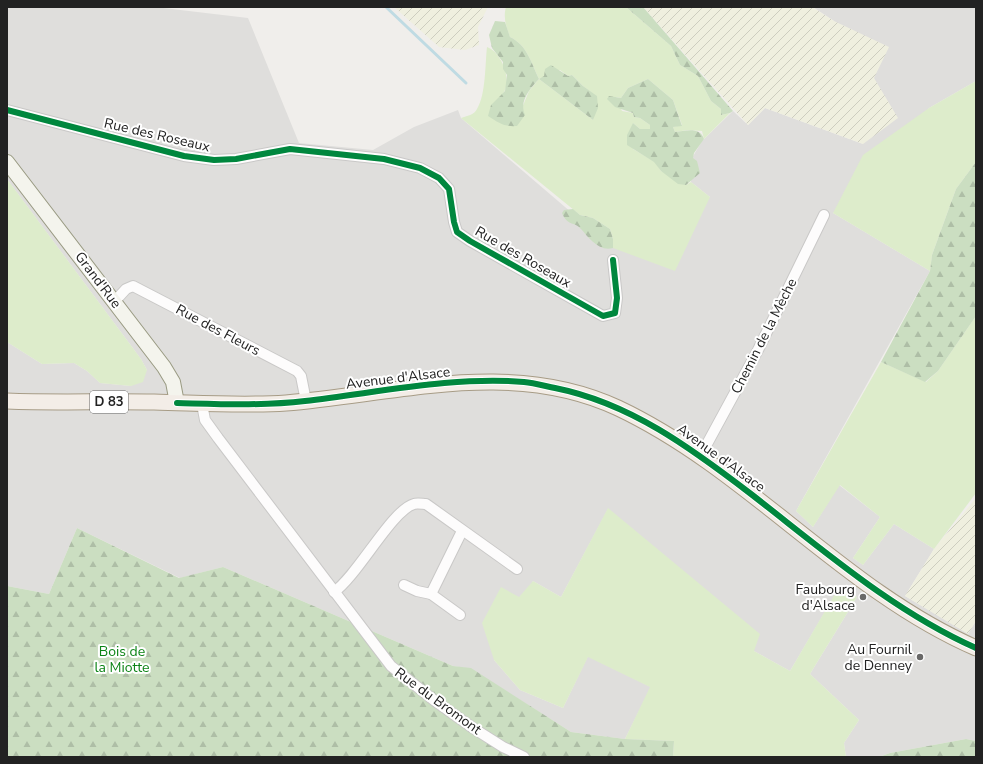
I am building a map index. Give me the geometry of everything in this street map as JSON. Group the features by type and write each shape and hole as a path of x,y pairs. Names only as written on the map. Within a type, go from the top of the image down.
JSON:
{"main road":[{"name":"Avenue d'Alsace","path":"7,400 40,402 177,404 284,403 450,382 525,382 574,392 617,407 658,428 701,455 870,585 915,616 976,648"},
{"name":"Avenue d'Alsace","path":"7,408 40,402"}],"street":[{"name":"Rue des Roseaux","path":"7,110 184,156 206,159 236,159 290,149 384,159 420,168 439,178 449,189 454,222 458,232 470,241 603,316 615,313 617,298 613,260"},
{"name":"Grand'Rue","path":"7,162 164,367 173,382 177,404"},
{"name":"Chemin de la Mèche","path":"701,455 758,350 824,215"},
{"name":"Rue des Fleurs","path":"114,302 126,290 133,286 297,371 301,376 306,401"},
{"name":"Rue du Bromont","path":"202,404 205,420 391,666 467,724 503,747 524,757"},
{"path":"334,592 346,582 400,513 413,504 426,504 517,569"},
{"path":"431,594 462,531"},
{"path":"404,585 416,591 431,594 460,615"}],"shaded area":[{"path":"7,7 155,7 248,18 299,143 373,150 414,127 458,110 461,118 613,248 710,197 691,182 692,158 702,141 733,111 748,125 765,108 863,144 834,21 813,7 976,7 976,81 929,108 833,213 930,271 796,511 813,527 839,485 880,517 853,558 863,565 894,524 934,549 905,596 968,633 976,621 976,741 966,739 890,753 879,757 846,757 844,743 859,720 810,674 857,597 839,588 790,671 754,651 608,509 561,597 533,581 494,660 520,690 563,708 588,656 651,687 625,739 571,732 471,669 453,666 223,567 180,578 77,528 49,594 7,586 7,342 42,364 74,363 87,371 100,383 131,386 147,370 141,359 7,179"}],"green space":[{"path":"394,7 488,7 478,27 479,45 465,50 439,47"},
{"path":"506,7 626,7 671,46 680,65 698,76 711,101 721,109 721,115 730,113 704,139 702,131 688,130 675,132 673,127 682,125 673,100 648,79 628,88 621,98 616,97 622,111 633,113 634,117 640,118 650,125 650,129 640,129 633,123 633,149 655,162 661,171 686,185 691,182 710,197 675,271 613,248 613,239 610,229 593,218 580,215 461,118 474,113 480,103 485,79 487,47 497,54 506,72 507,85 499,98 522,108 529,91 539,79 525,49 516,40 510,37 505,22","holes":["560,70 568,76 572,75 596,96 593,120 539,79"]},
{"path":"626,7 643,7 733,111 721,115 721,109 711,101 698,76 680,65 671,46"},
{"path":"643,7 812,7 834,21 889,47 874,78 898,118 863,144 765,108 748,125"},
{"path":"495,21 505,22 510,37 516,40 525,49 539,79 524,100 523,110 525,115 517,126 502,124 488,116 491,105 505,91 507,75 503,69 503,62 492,48 489,35"},
{"path":"551,65 568,76 572,75 583,86 597,96 598,108 593,120 539,79 544,76 545,69"},
{"path":"648,79 673,100 682,126 673,127 675,132 692,130 699,132 704,139 694,153 693,158 697,161 700,173 686,185 678,184 661,171 654,162 627,145 627,135 633,123 640,129 650,129 650,125 640,118 634,117 633,113 615,107 607,99 609,96 621,98 628,88"},
{"path":"976,81 976,162 956,189 932,255 930,271 833,213 863,155 929,108"},
{"path":"976,162 976,316 938,371 925,382 881,362 930,271 932,255 956,189"},
{"path":"7,179 141,359 147,370 143,382 131,386 100,383 87,371 74,363 42,364 7,342"},
{"path":"573,209 580,215 593,218 610,229 613,239 613,248 608,249 599,246 576,225 569,222 562,213 564,210"},
{"path":"976,316 976,493 934,549 894,524 863,565 853,558 880,517 840,485 813,527 796,511 881,362 926,382 938,371"},
{"path":"976,498 976,621 968,634 905,596 934,549"},
{"path":"608,508 760,634 754,651 790,671 839,587 857,597 810,674 859,720 844,743 846,757 673,757 674,741 625,739 650,687 588,657 563,708 520,690 494,660 482,623 501,587 519,597 533,581 561,597"},
{"name":"Bois de la Miotte","path":"77,528 179,578 223,567 453,666 471,668 571,732 625,739 674,741 673,757 7,757 7,586 49,594"},
{"path":"966,739 976,741 976,757 879,757 890,753"}],"waterway":[{"path":"386,7 466,83"}],"cycle path":[{"path":"7,110 184,156 214,160 236,159 290,149 384,159 420,168 439,178 449,189 457,232 470,241 603,316 615,313 617,298 613,260"},
{"path":"177,403 289,403 414,386 470,381 524,382 582,395 609,404 659,429 706,460 887,598 945,633 976,648"}],"place":[{"name":"Faubourg d'Alsace","path":"863,597"},
{"name":"Au Fournil de Denney","path":"920,657"}]}
